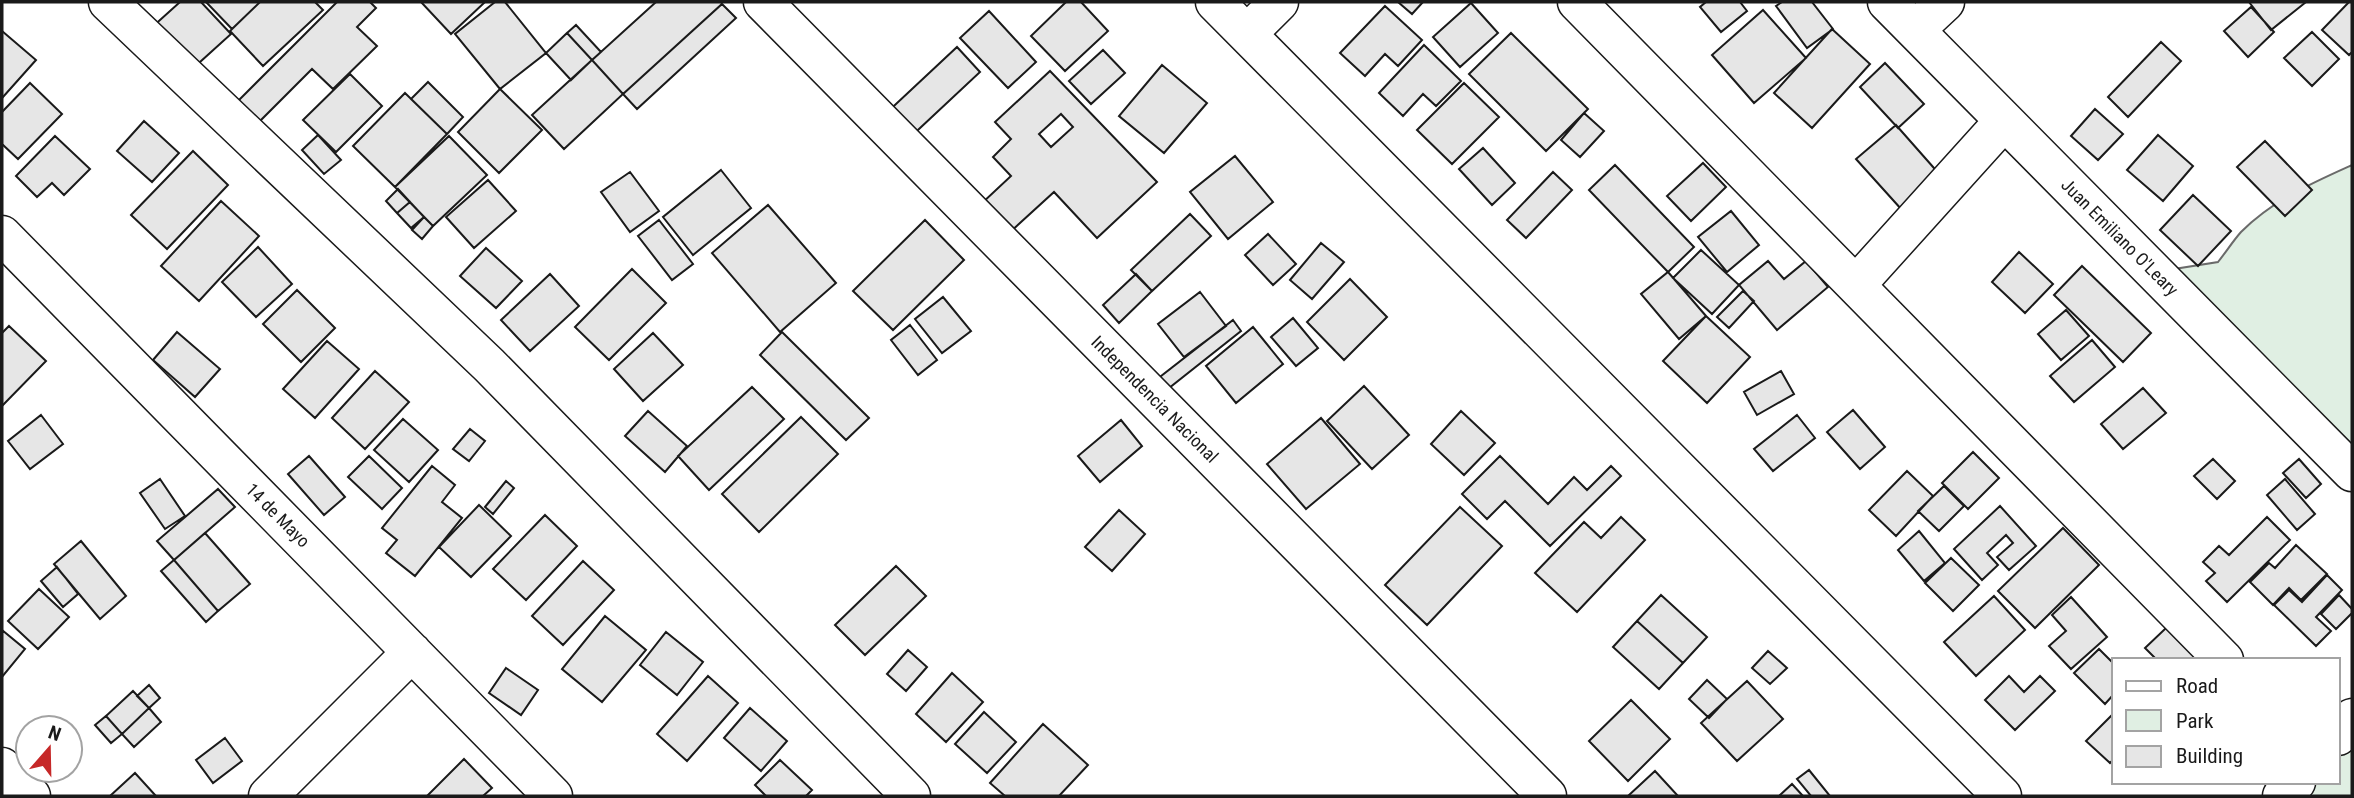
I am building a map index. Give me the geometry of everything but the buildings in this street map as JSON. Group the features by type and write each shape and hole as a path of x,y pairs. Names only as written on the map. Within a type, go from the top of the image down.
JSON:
{"street":[{"path":"108,2 489,365 911,796"},
{"name":"Independencia Nacional","path":"763,2 1547,796"},
{"path":"1215,2 2002,796"},
{"path":"1247,34 1279,2"},
{"path":"1577,2 2222,658"},
{"name":"Juan Emiliano O'Leary","path":"1887,2 2352,472"},
{"path":"1915,30 1945,2"},
{"path":"1856,285 2004,121"},
{"name":"14 de Mayo","path":"2,235 553,796"},
{"path":"268,796 412,652"},
{"path":"2340,733 2352,718"},
{"path":"2,767 31,796"}],"green space":[{"path":"2352,165 2352,451 2168,270 2218,262 2241,232 2266,211 2308,186"},
{"path":"2352,745 2352,796 2287,796 2302,784 2340,784 2340,754"}]}
